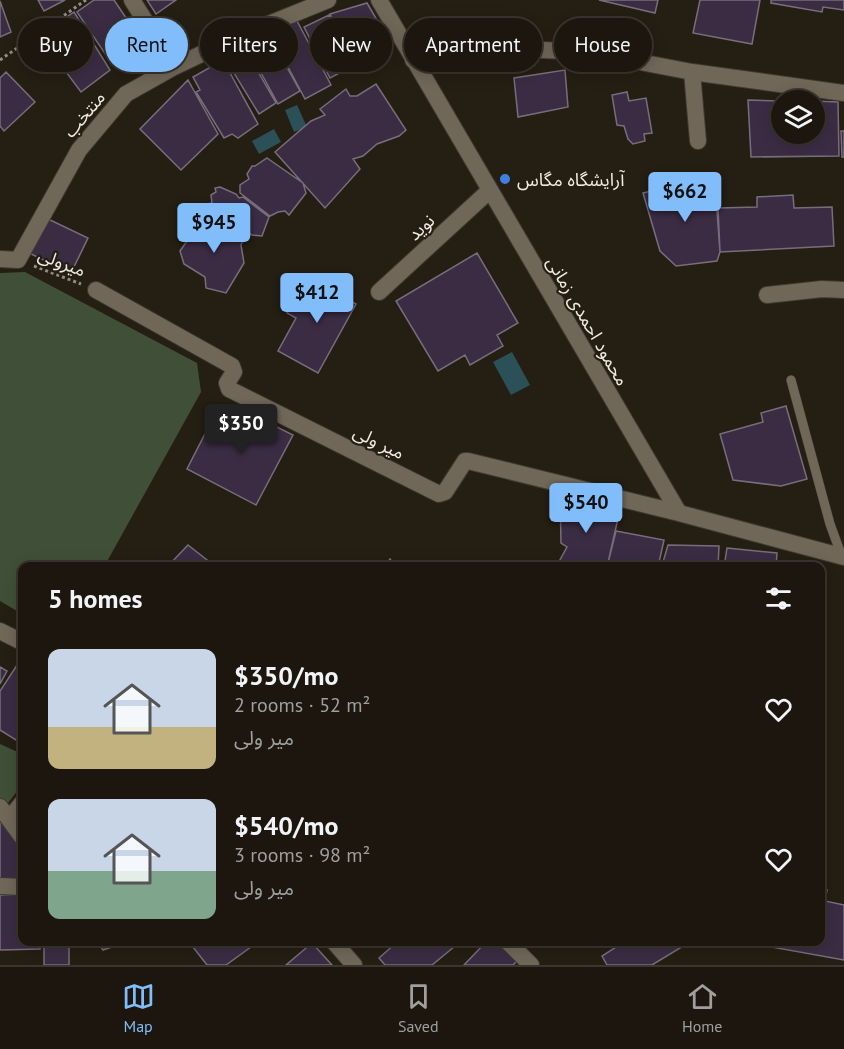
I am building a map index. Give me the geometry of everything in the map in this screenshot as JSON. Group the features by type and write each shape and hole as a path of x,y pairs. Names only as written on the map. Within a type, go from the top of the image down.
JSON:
{"street":[{"path":"132,0 143,18"},
{"name":"منتخب","path":"188,60 237,37 328,0"},
{"name":"محمود احمدی زمانی","path":"379,0 404,44"},
{"path":"542,50 588,52 692,72 844,93"},
{"name":"منتخب","path":"18,260 78,150 126,94 165,72"},
{"name":"محمود احمدی زمانی","path":"420,72 679,513"},
{"path":"692,72 698,141"},
{"name":"نوید","path":"379,292 489,191"},
{"path":"0,259 18,260"},
{"path":"767,294 822,289 844,290"},
{"name":"میر ولی","path":"96,290 232,366 234,372 227,383 229,389 439,494 445,492 465,461 468,461 679,513"},
{"path":"679,513 843,557"},
{"path":"0,631 18,640"},
{"path":"18,805 5,813 18,831"},
{"path":"0,886 18,887"},
{"path":"337,946 354,965"},
{"path":"512,946 531,965"}],"lane":[{"path":"791,380 830,524 843,557"}],"path":[{"path":"0,60 86,0"},
{"name":"میرولی","path":"18,260 96,290"}],"green space":[{"path":"25,272 197,363 201,392 107,562 18,562 18,612 0,601 0,273"},
{"path":"0,744 18,752 18,790 8,803 0,798"}],"water":[{"path":"297,105 307,127 294,132 285,110"},
{"path":"274,129 281,142 259,154 252,141"},
{"path":"512,352 530,385 511,395 493,362"}],"building":[{"path":"38,0 65,0 44,11"},
{"path":"94,0 114,0 126,18 105,18 105,54 93,36 93,18 81,18 77,12"},
{"path":"147,0 176,0 156,14"},
{"path":"599,0 658,0 655,13"},
{"path":"700,0 760,0 752,44 693,33"},
{"path":"771,0 844,0 844,10 823,7 822,12 771,3"},
{"path":"0,1 11,32 0,37"},
{"path":"367,3 376,18 332,18 330,14"},
{"path":"74,12 78,18 65,18"},
{"path":"298,23 310,45 310,72 324,72 331,85 305,99 291,72 298,72"},
{"path":"310,24 310,39 304,27"},
{"path":"93,43 105,62 105,72 107,72 81,92 66,72 93,72"},
{"path":"6,72 35,102 4,131 0,126 0,78"},
{"path":"202,72 230,72 258,124 238,138 232,134 224,138 196,92 200,90 193,77"},
{"path":"233,72 258,72 276,103 259,114"},
{"path":"261,72 289,72 300,91 278,104"},
{"path":"327,72 342,72 330,78"},
{"path":"565,72 568,107 518,117 514,78"},
{"path":"188,80 218,134 181,170 140,129"},
{"path":"376,84 406,130 399,136 377,144 363,156 353,159 360,169 325,208 275,152 311,121 325,115 320,109 346,89 350,96 357,96"},
{"path":"627,92 629,101 646,98 652,133 644,134 645,141 633,144 628,139 624,126 617,125 612,95"},
{"path":"748,100 771,101 771,144 825,144 825,101 838,102 839,156 751,157"},
{"path":"841,131 844,131 844,157 842,157"},
{"path":"267,158 303,183 306,193 289,215 285,211 270,216 240,193 240,185 249,179 247,174 252,166"},
{"path":"652,183 669,184 673,195 686,195 685,184 715,184 720,252 717,261 676,266 660,251 643,193 655,190"},
{"path":"220,187 236,194 239,198 243,197 269,217 262,236 252,235 231,219 213,215 213,210 207,204 212,203 211,195 216,192 215,188"},
{"path":"793,195 794,208 832,207 834,246 720,252 718,208 757,207 757,197"},
{"path":"204,217 217,220 244,238 241,245 244,263 226,293 206,288 205,277 184,264 180,251"},
{"path":"46,218 88,238 71,273 29,253"},
{"path":"477,253 518,323 497,335 503,346 470,365 465,355 438,371 396,301"},
{"path":"316,277 321,280 323,277 339,286 335,292 356,304 318,373 278,351 296,318 287,313 294,301 301,305"},
{"path":"235,406 293,435 256,505 187,469 209,426 222,432"},
{"path":"786,406 807,479 781,486 733,480 720,434 763,422 761,413"},
{"path":"560,496 606,506 605,510 619,514 608,562 559,562 567,547 561,543"},
{"path":"616,531 664,540 659,562 608,562"},
{"path":"188,545 210,562 172,562"},
{"path":"668,545 719,546 718,562 663,562"},
{"path":"727,548 777,553 776,562 725,562"},
{"path":"18,664 18,737 16,740 0,730 0,691"},
{"path":"0,667 7,671 0,684"},
{"path":"0,821 5,821 18,841 18,882 0,881"},
{"path":"18,894 18,946 40,946 40,949 0,950 0,895"},
{"path":"825,901 844,905 844,960 767,946 825,946"},
{"path":"44,946 69,946 69,965 44,965"},
{"path":"100,946 114,946 103,950"},
{"path":"192,946 252,946 226,965 207,965"},
{"path":"308,946 315,946 332,965 286,965"},
{"path":"393,946 455,946 432,965 385,965 379,958"},
{"path":"482,946 500,946 517,961 513,965 464,965"},
{"path":"618,946 683,946 652,965 607,965 602,956"}],"place":[{"name":"آرایشگاه مگاس","path":"505,179"}]}
